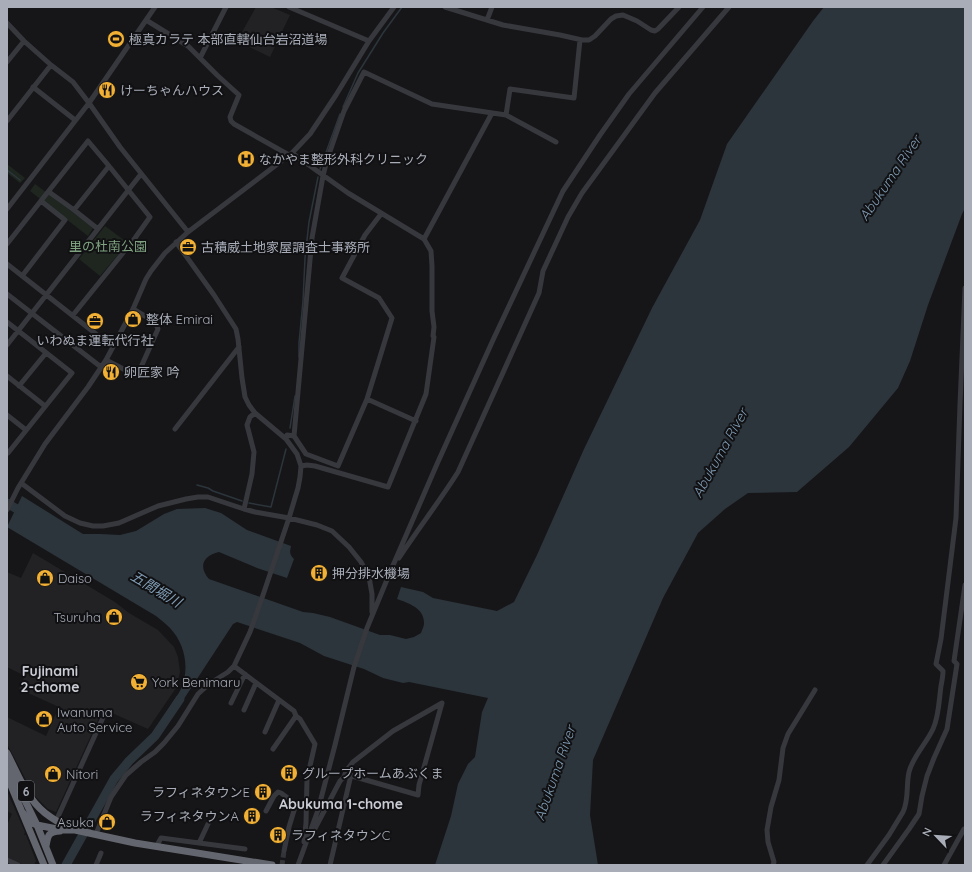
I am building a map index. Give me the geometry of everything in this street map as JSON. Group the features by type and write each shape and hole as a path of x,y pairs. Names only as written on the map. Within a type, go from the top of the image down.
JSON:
{"highway":[{"name":"6","path":"7,753 27,792 40,809 56,821 74,830"},
{"path":"7,764 37,825 53,865"},
{"path":"7,776 23,813 41,863"},
{"name":"6","path":"23,813 27,819 37,825 62,830 74,830 238,862 272,865"},
{"path":"46,847 48,836 52,832 62,830"}],"street":[{"path":"200,58 226,7"},
{"path":"289,7 369,41"},
{"path":"7,510 19,485 45,444 88,387 106,360 146,279 160,258 188,232 290,154 310,134 369,41 394,7"},
{"path":"445,7 503,25 580,40 589,40 596,36 611,19 616,16 624,15 655,31 678,7"},
{"path":"487,20 492,7"},
{"path":"298,865 318,810 354,667 372,615 390,570 437,464 563,191 600,135 630,94 703,7"},
{"path":"390,570 443,496 458,472 539,293 543,271 578,199 655,92 729,7"},
{"path":"7,209 89,103 153,8"},
{"path":"146,20 188,46 239,95 230,117 234,124 290,154 348,194 424,239 431,251 434,337 426,394 388,487 332,470 315,466 301,466"},
{"path":"7,24 24,42 73,82 120,147 188,232"},
{"path":"506,115 510,89 574,98 580,40"},
{"path":"7,62 24,42"},
{"path":"7,121 51,65"},
{"path":"381,214 365,235 342,278 379,298 392,318 367,399 338,466 306,454 294,436 312,238 323,176 344,111 364,72 432,104 506,115 556,142"},
{"path":"33,87 75,120"},
{"path":"424,239 492,113"},
{"path":"7,244 88,141 150,217 73,315"},
{"path":"74,210 109,166"},
{"path":"7,345 141,174"},
{"path":"48,192 98,229"},
{"path":"22,276 65,220 41,201"},
{"path":"93,834 111,797 126,775 164,743 178,726 198,694 234,666 250,632 263,596 298,488 300,477 301,466 297,454 286,439 255,414 245,397 236,329 176,242"},
{"path":"7,264 96,334"},
{"path":"867,865 904,812 909,773 912,763 934,728 937,717 943,671 936,664 941,639 956,518 965,288"},
{"path":"7,294 101,367"},
{"path":"106,360 137,376 158,329 155,322 132,309"},
{"path":"7,322 72,373 8,453 7,452"},
{"path":"175,429 239,347"},
{"path":"19,386 46,353"},
{"path":"7,376 45,406"},
{"path":"367,399 416,421"},
{"path":"244,509 252,474 254,452 247,425 250,417 255,414"},
{"path":"7,415 26,430"},
{"path":"286,439 288,435 294,436"},
{"path":"19,485 65,516 80,523 93,526 119,523 158,506 172,502 192,498 208,498 255,512 332,531 349,547 361,562 369,577 372,594 372,615"},
{"path":"883,865 910,829 918,814 926,776 947,729 957,664 954,661 965,585"},
{"path":"234,666 294,711 315,744 307,779 306,824 302,853"},
{"path":"231,703 245,674"},
{"path":"244,710 256,682"},
{"path":"773,865 774,862 768,842 767,830 771,807 779,780 783,748 788,734 815,690"},
{"path":"265,732 279,700"},
{"path":"302,853 340,781 353,762 393,731 442,703 419,785 418,796 351,775 344,777"},
{"path":"56,821 106,711"},
{"path":"273,749 296,716"},
{"path":"330,865 351,775"},
{"path":"266,811 274,796 278,792 296,804 306,806"},
{"path":"284,851 296,804"},
{"path":"199,843 208,824"},
{"path":"944,865 964,828 965,829"},
{"path":"156,846 161,838 246,849"},
{"path":"96,865 102,853"},
{"path":"7,860 14,864"}],"shaded area":[{"path":"256,7 271,7 290,15 270,57 237,41"},
{"path":"33,553 115,602 129,613 158,630 174,647 178,657 180,672 176,688 148,729 103,709 56,812 48,809 34,795 7,744 7,717 46,736 59,707 19,689 25,676 7,667 7,572 21,578"},
{"path":"7,791 36,861 34,865 24,865 7,858 7,825 12,814 7,811"}],"green space":[{"path":"7,164 25,178 20,183 7,173"},
{"path":"35,184 93,228 88,236 30,191"},
{"name":"里の杜南公園","path":"105,226 128,243 100,276 79,259"}],"water":[{"name":"Abukuma River","path":"824,7 965,7 965,208 928,305 910,361 898,388 849,447 797,492 748,493 725,509 698,533 663,598 593,760 590,815 598,865 435,865 451,816 458,784 468,764 475,757 482,712 488,698 383,678 364,669 324,656 300,643 237,622 233,624 176,711 170,707 184,681 185,665 179,641 170,628 156,616 7,527 22,496 83,534 120,535 136,531 164,514 177,509 205,508 221,513 247,530 291,546 290,553 294,559 287,578 257,568 219,552 209,556 204,562 204,570 209,579 303,612 330,617 380,635 390,635 406,639 421,633 424,625 424,618 415,607 397,599 401,587 423,592 433,598 497,611 514,602 537,555 584,449 652,308 700,220 727,144"}],"waterway":[{"path":"343,107 358,73 383,33 402,7"},
{"path":"320,169 340,114"},
{"path":"7,170 20,180"},
{"path":"299,357 305,258 309,222 318,177"},
{"path":"290,428 295,396"},
{"path":"249,503 271,507 286,449"},
{"path":"197,485 242,501"},
{"name":"五間堀川","path":"7,503 25,514"},
{"name":"五間堀川","path":"66,865 114,779 129,761 155,736 180,699"}],"tunnel":[{"path":"282,865 284,851"}],"place":[{"name":"極真カラテ 本部直轄仙台岩沼道場","path":"116,39"},
{"name":"けーちゃんハウス","path":"107,90"},
{"name":"なかやま整形外科クリニック","path":"246,159"},
{"name":"古積威土地家屋調査士事務所","path":"188,247"},
{"name":"整体 Emirai","path":"133,319"},
{"name":"いわぬま運転代行社","path":"95,321"},
{"name":"卵匠家 吟","path":"111,372"},
{"name":"押分排水機場","path":"319,573"},
{"name":"Daiso","path":"45,578"},
{"name":"Tsuruha","path":"114,617"},
{"name":"York Benimaru","path":"139,682"},
{"name":"Iwanuma Auto Service","path":"44,719"},
{"name":"グループホームあぶくま","path":"289,773"},
{"name":"Nitori","path":"53,774"},
{"name":"ラフィネタウンE","path":"263,792"},
{"name":"ラフィネタウンA","path":"252,816"},
{"name":"Asuka","path":"107,822"},
{"name":"ラフィネタウンC","path":"278,835"}],"district":[{"name":"Fujinami 2-chome","path":"50,680"},
{"name":"Abukuma 1-chome","path":"341,804"}]}
